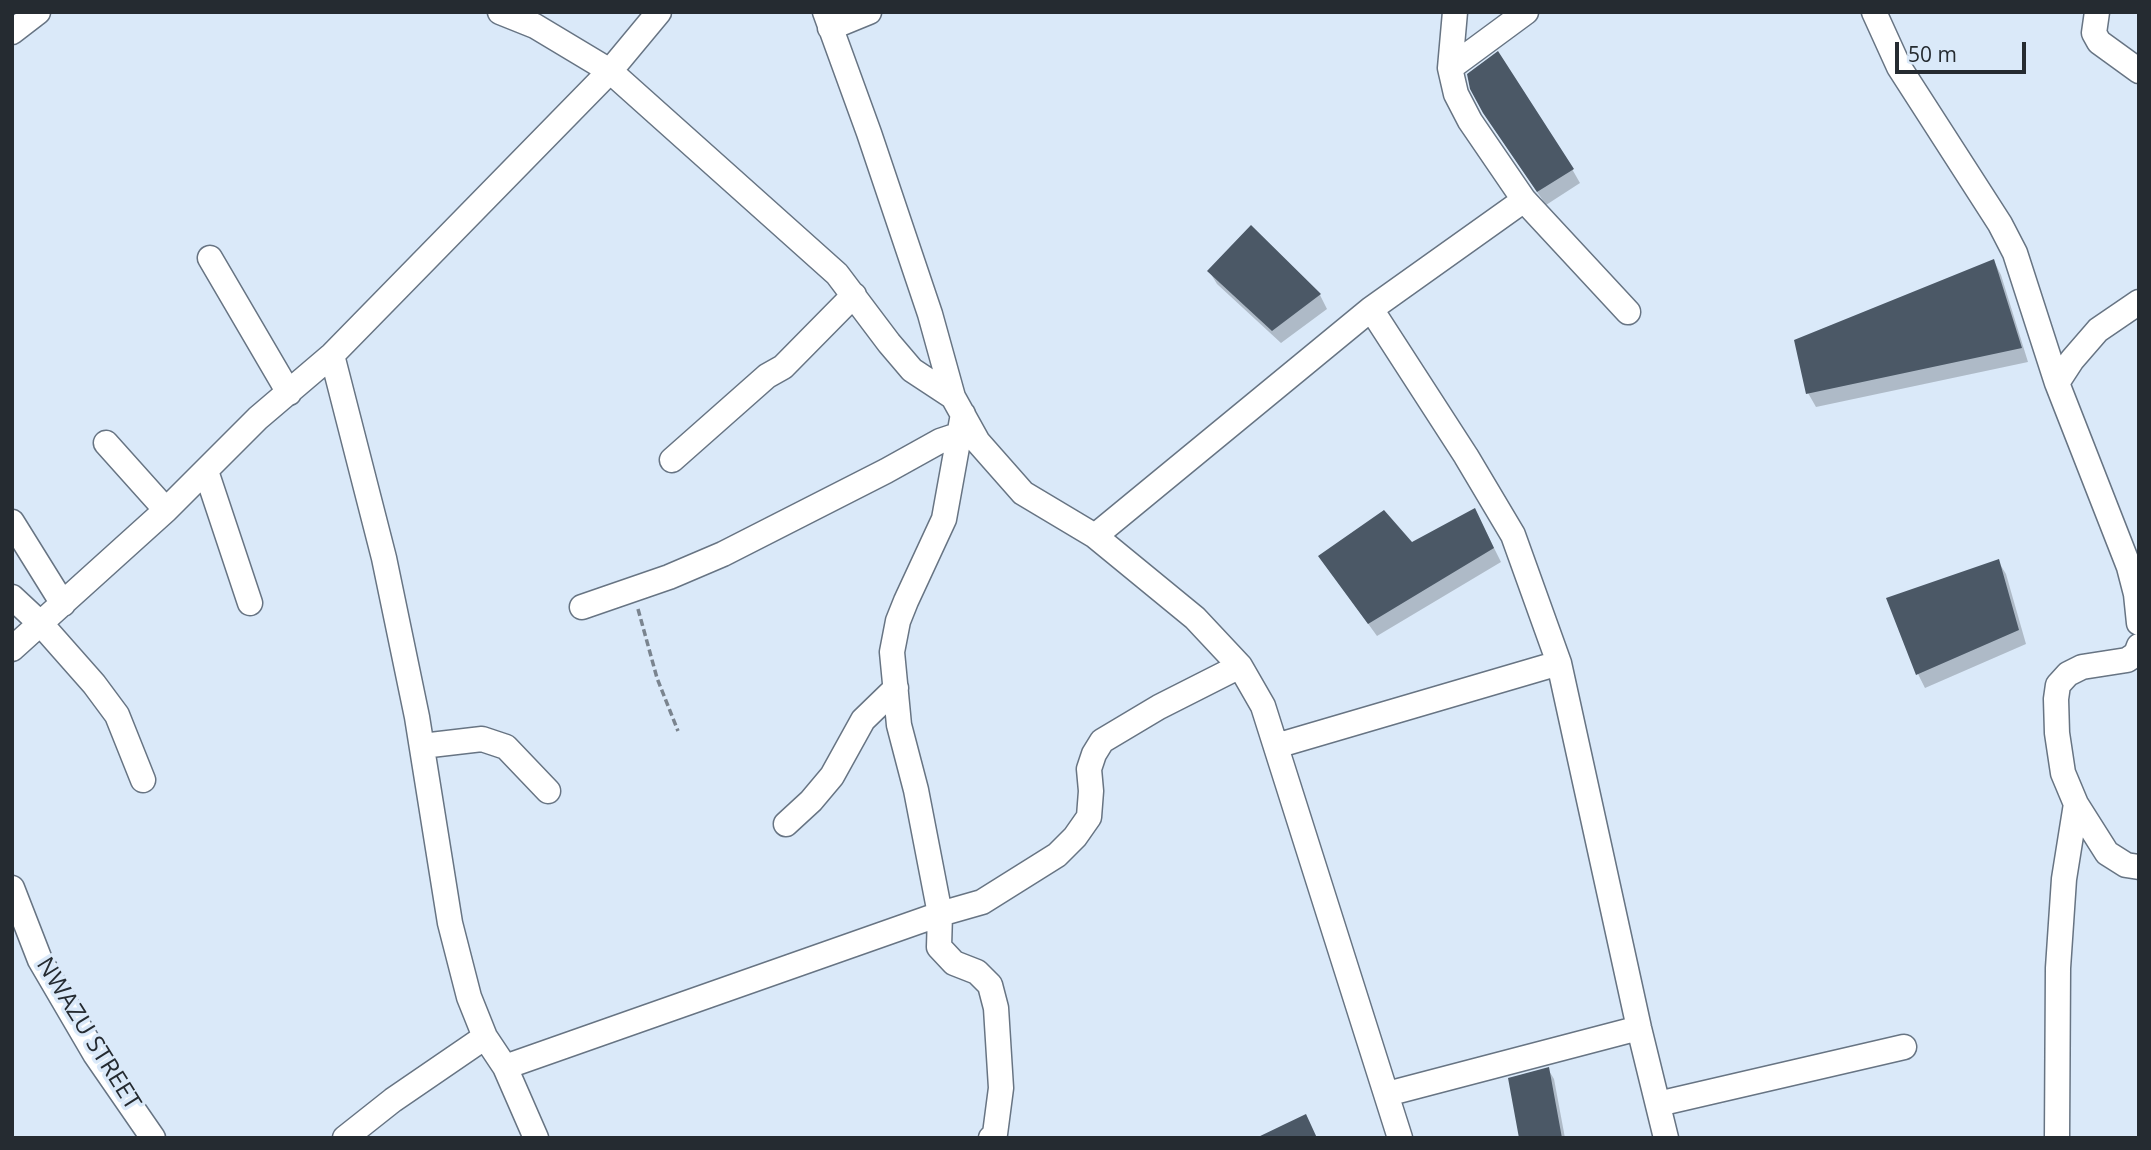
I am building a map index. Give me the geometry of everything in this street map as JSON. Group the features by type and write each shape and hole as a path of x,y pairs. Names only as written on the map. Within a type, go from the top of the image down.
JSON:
{"street":[{"path":"12,32 38,12"},
{"path":"500,12 535,26 610,71 837,274 888,343 958,415 1023,493 1095,536 1195,618 1240,666 1263,706 1400,1138"},
{"path":"869,12 827,20 869,133 930,314 958,415 944,519 898,621 892,652 899,725 916,790 940,914 939,947 954,962 977,972 990,985 996,1008 1001,1088 995,1134 991,1138"},
{"path":"1455,12 1450,68 1455,94 1470,121 1524,200 1628,312"},
{"path":"1450,68 1525,12"},
{"path":"1874,12 1899,67 2000,224 2015,253 2057,383 2129,567 2136,594 2139,623"},
{"path":"2097,12 2094,33 2099,42 2139,71"},
{"path":"12,649 166,510 258,418 332,355 610,71 652,15"},
{"path":"1095,536 1371,309 1524,200"},
{"path":"210,258 289,393"},
{"path":"672,460 767,376 783,367 854,295"},
{"path":"2057,383 2072,360 2098,330 2139,302"},
{"path":"1371,309 1466,456 1513,535 1559,663 1639,1028 1666,1138"},
{"path":"332,355 384,558 422,746 450,923 469,997 485,1037 505,1067 536,1138"},
{"path":"582,607 723,554 886,471 940,441 958,415"},
{"path":"106,443 166,510"},
{"path":"206,471 250,603"},
{"path":"12,522 63,604"},
{"path":"12,597 41,624 94,684 117,715 143,780"},
{"path":"2139,646 2136,653 2127,660 2082,667 2068,674 2058,685 2057,733 2063,773 2076,804 2107,853 2126,864 2139,867"},
{"path":"1276,746 1559,663"},
{"path":"505,1067 940,914 982,902 1057,855 1075,837 1089,817 1089,769 1102,741 1159,707 1240,666"},
{"path":"786,824 811,801 832,776 863,720 895,688"},
{"path":"422,746 482,739 506,747 548,791"},
{"path":"2057,1138 2059,955 2064,879 2076,804"},
{"name":"NWAZU STREET","path":"12,888 40,960 95,1054 153,1138"},
{"path":"1387,1094 1639,1028"},
{"path":"345,1138 393,1100 485,1037"},
{"path":"1657,1104 1904,1047"}],"path":[{"path":"633,590 657,678 678,731"}],"building":[{"path":"1498,51 1574,169 1537,192 1483,113 1470,89 1467,74"},
{"path":"1251,225 1321,294 1272,331 1207,271"},
{"path":"1994,259 2022,348 1806,394 1794,340"},
{"path":"1475,508 1494,548 1368,624 1318,556 1384,510 1412,542"},
{"path":"1999,559 2019,630 1916,675 1886,598"},
{"path":"1549,1067 1562,1138 1519,1138 1508,1078"},
{"path":"1306,1114 1317,1138 1256,1138"}]}
